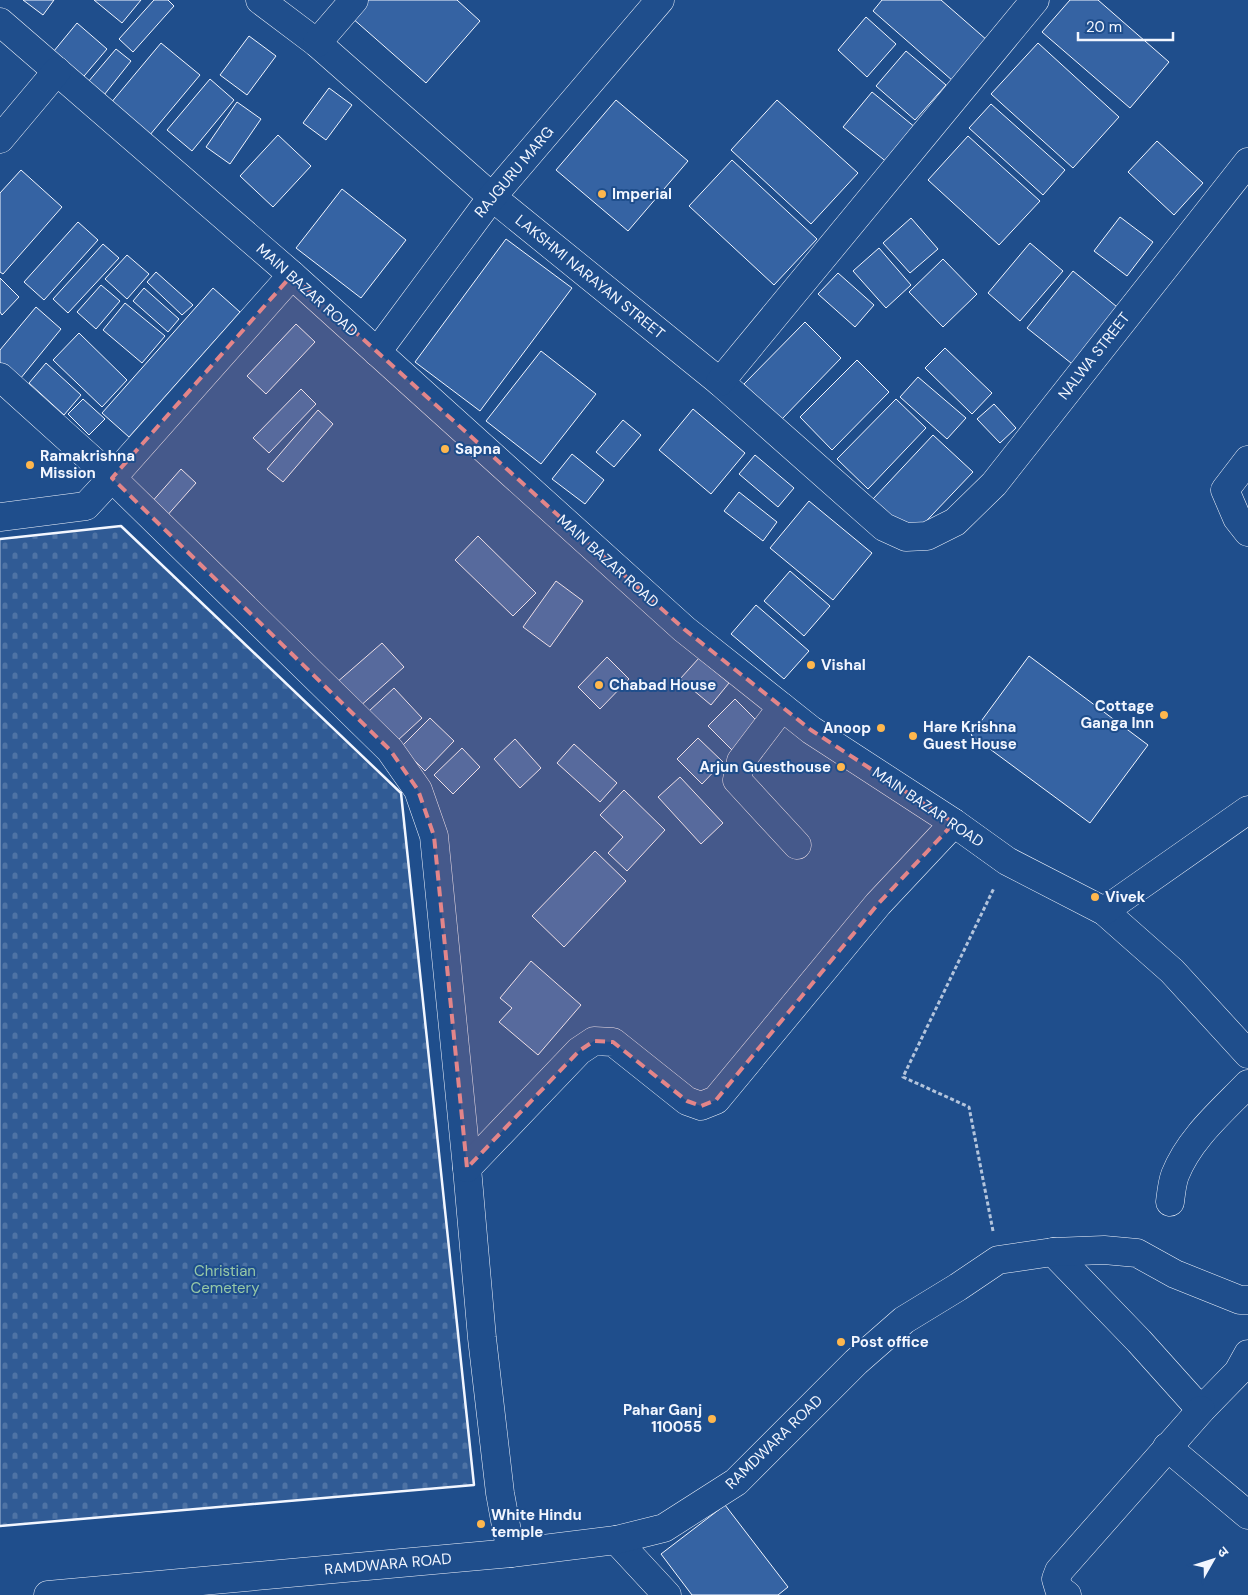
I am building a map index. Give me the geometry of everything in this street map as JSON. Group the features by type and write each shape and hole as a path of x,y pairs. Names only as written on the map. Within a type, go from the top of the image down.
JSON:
{"street":[{"name":"LAKSHMI NARAYAN STREET","path":"260,0 317,43 492,197 720,382 884,527 906,537 927,536"},
{"path":"317,43 354,0"},
{"name":"RAJGURU MARG","path":"377,352 492,197 660,0"},
{"path":"720,382 1035,0"},
{"name":"MAIN BAZAR ROAD","path":"0,22 292,275 684,629 811,730 954,823 1007,861 1104,911 1172,970 1248,1054"},
{"path":"0,139 57,71"},
{"name":"NALWA STREET","path":"927,536 956,522 994,484 1248,162"},
{"path":"0,517 86,506 292,275"},
{"path":"0,377 112,478 390,750 418,790 434,836 482,1338 500,1493 512,1553"},
{"path":"1248,460 1225,490 1237,518 1248,532"},
{"path":"782,707 741,761 737,780 797,845"},
{"path":"1104,911 1248,810"},
{"path":"467,1168 579,1051 594,1041 613,1042 687,1101 701,1106 716,1100 878,904 954,823"},
{"path":"1170,1202 1174,1176 1187,1152 1211,1122 1248,1084"},
{"name":"RAMDWARA ROAD","path":"48,1595 512,1553 616,1540 664,1528 736,1482 856,1362 904,1320 998,1260 1053,1252 1104,1250 1137,1253 1174,1274 1240,1300 1248,1300"},
{"path":"1053,1252 1139,1341 1201,1410"},
{"path":"1067,1595 1059,1589 1056,1580 1059,1571 1201,1410 1238,1372 1248,1354"},
{"path":"1167,1448 1248,1516"},
{"path":"616,1540 667,1595"}],"path":[{"path":"998,1260 970,1107 903,1077 1007,861"}],"highlighted area":[{"path":"292,275 684,629 811,730 954,823 878,904 716,1100 701,1106 687,1101 613,1042 594,1041 579,1051 467,1168 434,836 418,790 390,750 112,478"}],"green space":[{"name":"Christian Cemetery","path":"121,526 401,793 474,1485 0,1526 0,539"}],"building":[{"path":"23,0 54,0 43,15"},
{"path":"94,0 141,0 122,23"},
{"path":"154,0 168,0 174,6 133,52 119,39"},
{"path":"366,0 457,0 480,21 426,83 351,17"},
{"path":"882,0 941,0 988,41 953,81 873,11"},
{"path":"1070,0 1098,0 1169,62 1130,108 1042,32"},
{"path":"866,17 896,44 867,77 838,50"},
{"path":"77,23 107,49 79,82 49,57"},
{"path":"249,36 276,56 247,95 220,75"},
{"path":"161,43 200,75 149,136 110,104"},
{"path":"1038,43 1119,117 1073,168 991,94"},
{"path":"116,49 131,61 104,95 88,82"},
{"path":"906,51 946,85 915,120 876,86"},
{"path":"210,79 234,100 192,151 167,130"},
{"path":"329,88 352,105 326,140 303,123"},
{"path":"872,92 916,128 888,163 843,127"},
{"path":"616,100 688,161 628,231 556,170"},
{"path":"777,100 858,173 811,224 731,150"},
{"path":"237,102 261,119 230,164 206,147"},
{"path":"991,104 1065,170 1043,195 969,128"},
{"path":"278,135 311,166 273,207 240,176"},
{"path":"968,136 1040,201 999,245 928,180"},
{"path":"1157,141 1203,183 1174,215 1128,172"},
{"path":"732,160 817,239 774,285 689,206"},
{"path":"21,170 62,207 3,274 0,272 0,193"},
{"path":"342,189 406,240 361,298 296,248"},
{"path":"1120,217 1153,242 1127,276 1094,251"},
{"path":"911,218 938,249 910,273 883,243"},
{"path":"78,222 98,240 44,300 24,282"},
{"path":"506,239 572,288 480,411 415,362"},
{"path":"1030,243 1063,271 1020,321 988,293"},
{"path":"103,244 119,258 68,313 53,299"},
{"path":"879,248 911,285 886,308 853,271"},
{"path":"127,255 149,274 127,299 105,279"},
{"path":"943,259 977,294 943,327 909,292"},
{"path":"1073,271 1122,311 1076,367 1027,328"},
{"path":"156,272 193,305 182,315 147,282"},
{"path":"838,273 874,305 855,327 818,294"},
{"path":"0,278 19,297 2,315 0,312"},
{"path":"101,285 120,301 96,329 77,312"},
{"path":"144,288 179,319 168,332 133,301"},
{"path":"213,288 240,312 129,437 102,413"},
{"path":"125,303 165,336 142,363 103,330"},
{"path":"36,307 61,329 20,379 0,363 0,350"},
{"path":"805,322 841,358 781,420 744,384"},
{"path":"296,324 315,342 266,394 247,376"},
{"path":"79,333 127,380 102,407 53,360"},
{"path":"945,348 992,393 972,414 925,368"},
{"path":"541,351 596,394 541,464 486,421"},
{"path":"857,360 889,392 832,450 800,417"},
{"path":"46,363 81,395 64,415 29,383"},
{"path":"918,377 966,418 947,439 900,397"},
{"path":"301,389 316,404 269,453 253,438"},
{"path":"83,399 105,419 89,435 68,414"},
{"path":"896,399 926,428 868,489 837,459"},
{"path":"994,404 1016,428 1000,443 977,419"},
{"path":"693,409 745,453 711,494 659,450"},
{"path":"318,410 333,424 283,482 267,469"},
{"path":"623,420 641,435 614,467 596,452"},
{"path":"933,435 973,472 912,536 873,499"},
{"path":"572,454 604,480 585,504 552,479"},
{"path":"755,455 794,488 778,507 739,474"},
{"path":"181,469 196,483 165,518 150,504"},
{"path":"739,492 777,522 763,541 724,511"},
{"path":"809,501 872,553 833,600 770,548"},
{"path":"478,536 536,593 513,616 455,560"},
{"path":"790,571 830,606 804,636 764,601"},
{"path":"556,581 583,601 550,647 523,627"},
{"path":"756,605 809,651 784,679 731,634"},
{"path":"382,643 404,667 358,708 336,683"},
{"path":"1029,656 1148,745 1090,823 971,735"},
{"path":"607,657 629,679 600,709 578,687"},
{"path":"699,658 729,683 711,705 680,679"},
{"path":"394,688 422,718 397,741 369,711"},
{"path":"735,699 759,723 732,750 708,726"},
{"path":"430,718 454,741 425,771 401,747"},
{"path":"698,738 723,762 702,784 677,759"},
{"path":"515,739 541,768 520,788 494,759"},
{"path":"574,744 617,783 600,802 557,763"},
{"path":"462,748 480,767 453,794 434,775"},
{"path":"680,777 723,823 701,844 658,797"},
{"path":"624,790 665,830 627,871 608,853 623,837 600,815"},
{"path":"595,851 626,881 564,947 532,916"},
{"path":"531,961 581,1005 538,1055 499,1022 512,1008 500,998"},
{"path":"725,1505 788,1587 778,1595 692,1595 661,1554"}],"wall":[{"path":"0,539 121,526 401,793 474,1485 0,1526"}],"place":[{"name":"Imperial","path":"602,194"},
{"name":"Sapna","path":"445,449"},
{"name":"Ramakrishna Mission","path":"30,465"},
{"name":"Vishal","path":"811,665"},
{"name":"Chabad House","path":"599,685"},
{"name":"Cottage Ganga Inn","path":"1164,715"},
{"name":"Anoop","path":"881,728"},
{"name":"Hare Krishna Guest House","path":"913,736"},
{"name":"Arjun Guesthouse","path":"841,767"},
{"name":"Vivek","path":"1095,897"},
{"name":"Post office","path":"841,1342"},
{"name":"Pahar Ganj 110055","path":"712,1419"},
{"name":"White Hindu temple","path":"481,1524"}]}
